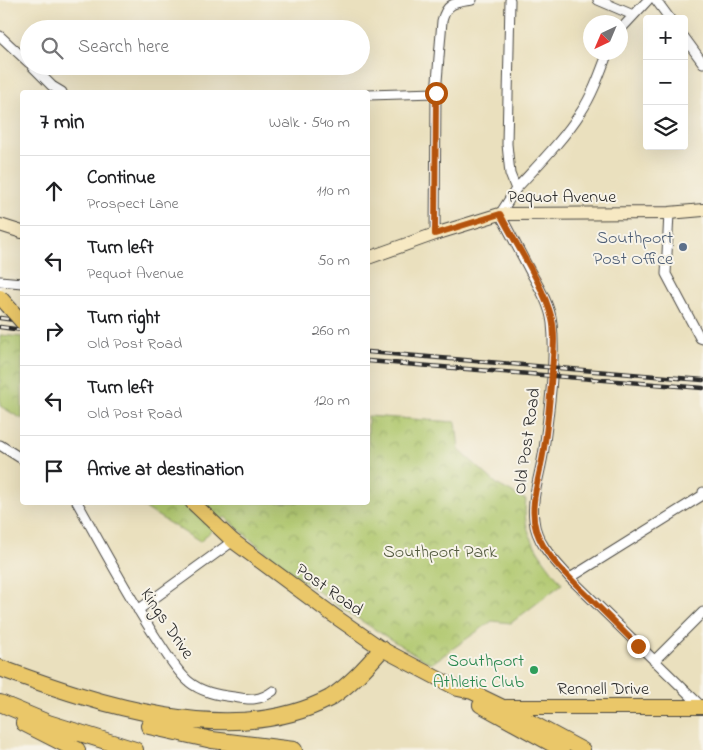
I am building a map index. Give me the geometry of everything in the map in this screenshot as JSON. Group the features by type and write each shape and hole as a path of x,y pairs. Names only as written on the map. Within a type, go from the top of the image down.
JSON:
{"highway":[{"path":"0,668 67,693 131,712 190,722 239,725 280,719 317,705 348,684 382,649"},
{"path":"0,674 68,702 151,727 212,740 294,750"},
{"path":"0,703 48,723 135,750"},
{"path":"0,710 77,750"}],"main road":[{"path":"0,298 20,320"},
{"name":"Post Road","path":"195,505 233,541 332,615 382,649 458,689 472,692 503,707 583,750"},
{"name":"Post Road","path":"458,689 466,698 562,750"},
{"name":"Rennell Drive","path":"503,707 702,707"}],"street":[{"path":"435,234 436,93 442,21 445,11 451,4 472,0"},
{"path":"510,0 508,144 510,174 516,189"},
{"path":"598,0 633,15"},
{"path":"628,21 648,0"},
{"path":"656,0 667,15"},
{"path":"0,36 20,55"},
{"path":"688,42 703,63"},
{"path":"500,214 516,189 581,112 597,83 605,60"},
{"path":"41,75 59,90"},
{"path":"370,95 436,93"},
{"name":"Pequot Avenue","path":"370,257 435,234 500,214 669,213 703,210"},
{"path":"669,213 666,274 692,324 700,338 703,339"},
{"name":"Old Post Road","path":"500,214 547,303 552,322 553,349 550,399 534,506 534,521 540,540 570,578 702,707"},
{"path":"0,224 20,231"},
{"path":"0,281 20,283"},
{"path":"0,445 20,458"},
{"path":"570,578 703,494"},
{"name":"Kings Drive","path":"79,505 138,610 168,656 188,680 202,690 214,694 256,700 273,691"},
{"path":"138,610 233,541"},
{"path":"654,661 703,612"}],"green space":[{"path":"0,335 20,337 20,418 0,406"},
{"name":"Southport Park","path":"370,416 456,422 459,450 498,485 526,500 526,524 530,535 541,555 562,584 511,623 492,621 431,664 310,586 260,548 225,517 200,542 140,505 370,505"}],"railway":[{"path":"0,318 20,321"},
{"path":"0,327 20,330"},
{"path":"370,352 703,380"},
{"path":"370,361 703,388"}],"place":[{"name":"Southport Post Office","path":"683,247"},
{"name":"Southport Athletic Club","path":"534,670"}],"route":[{"path":"436,93 435,234 500,214 547,303 552,322 553,349 550,399 534,506 534,521 537,532 550,556 638,646"}]}
